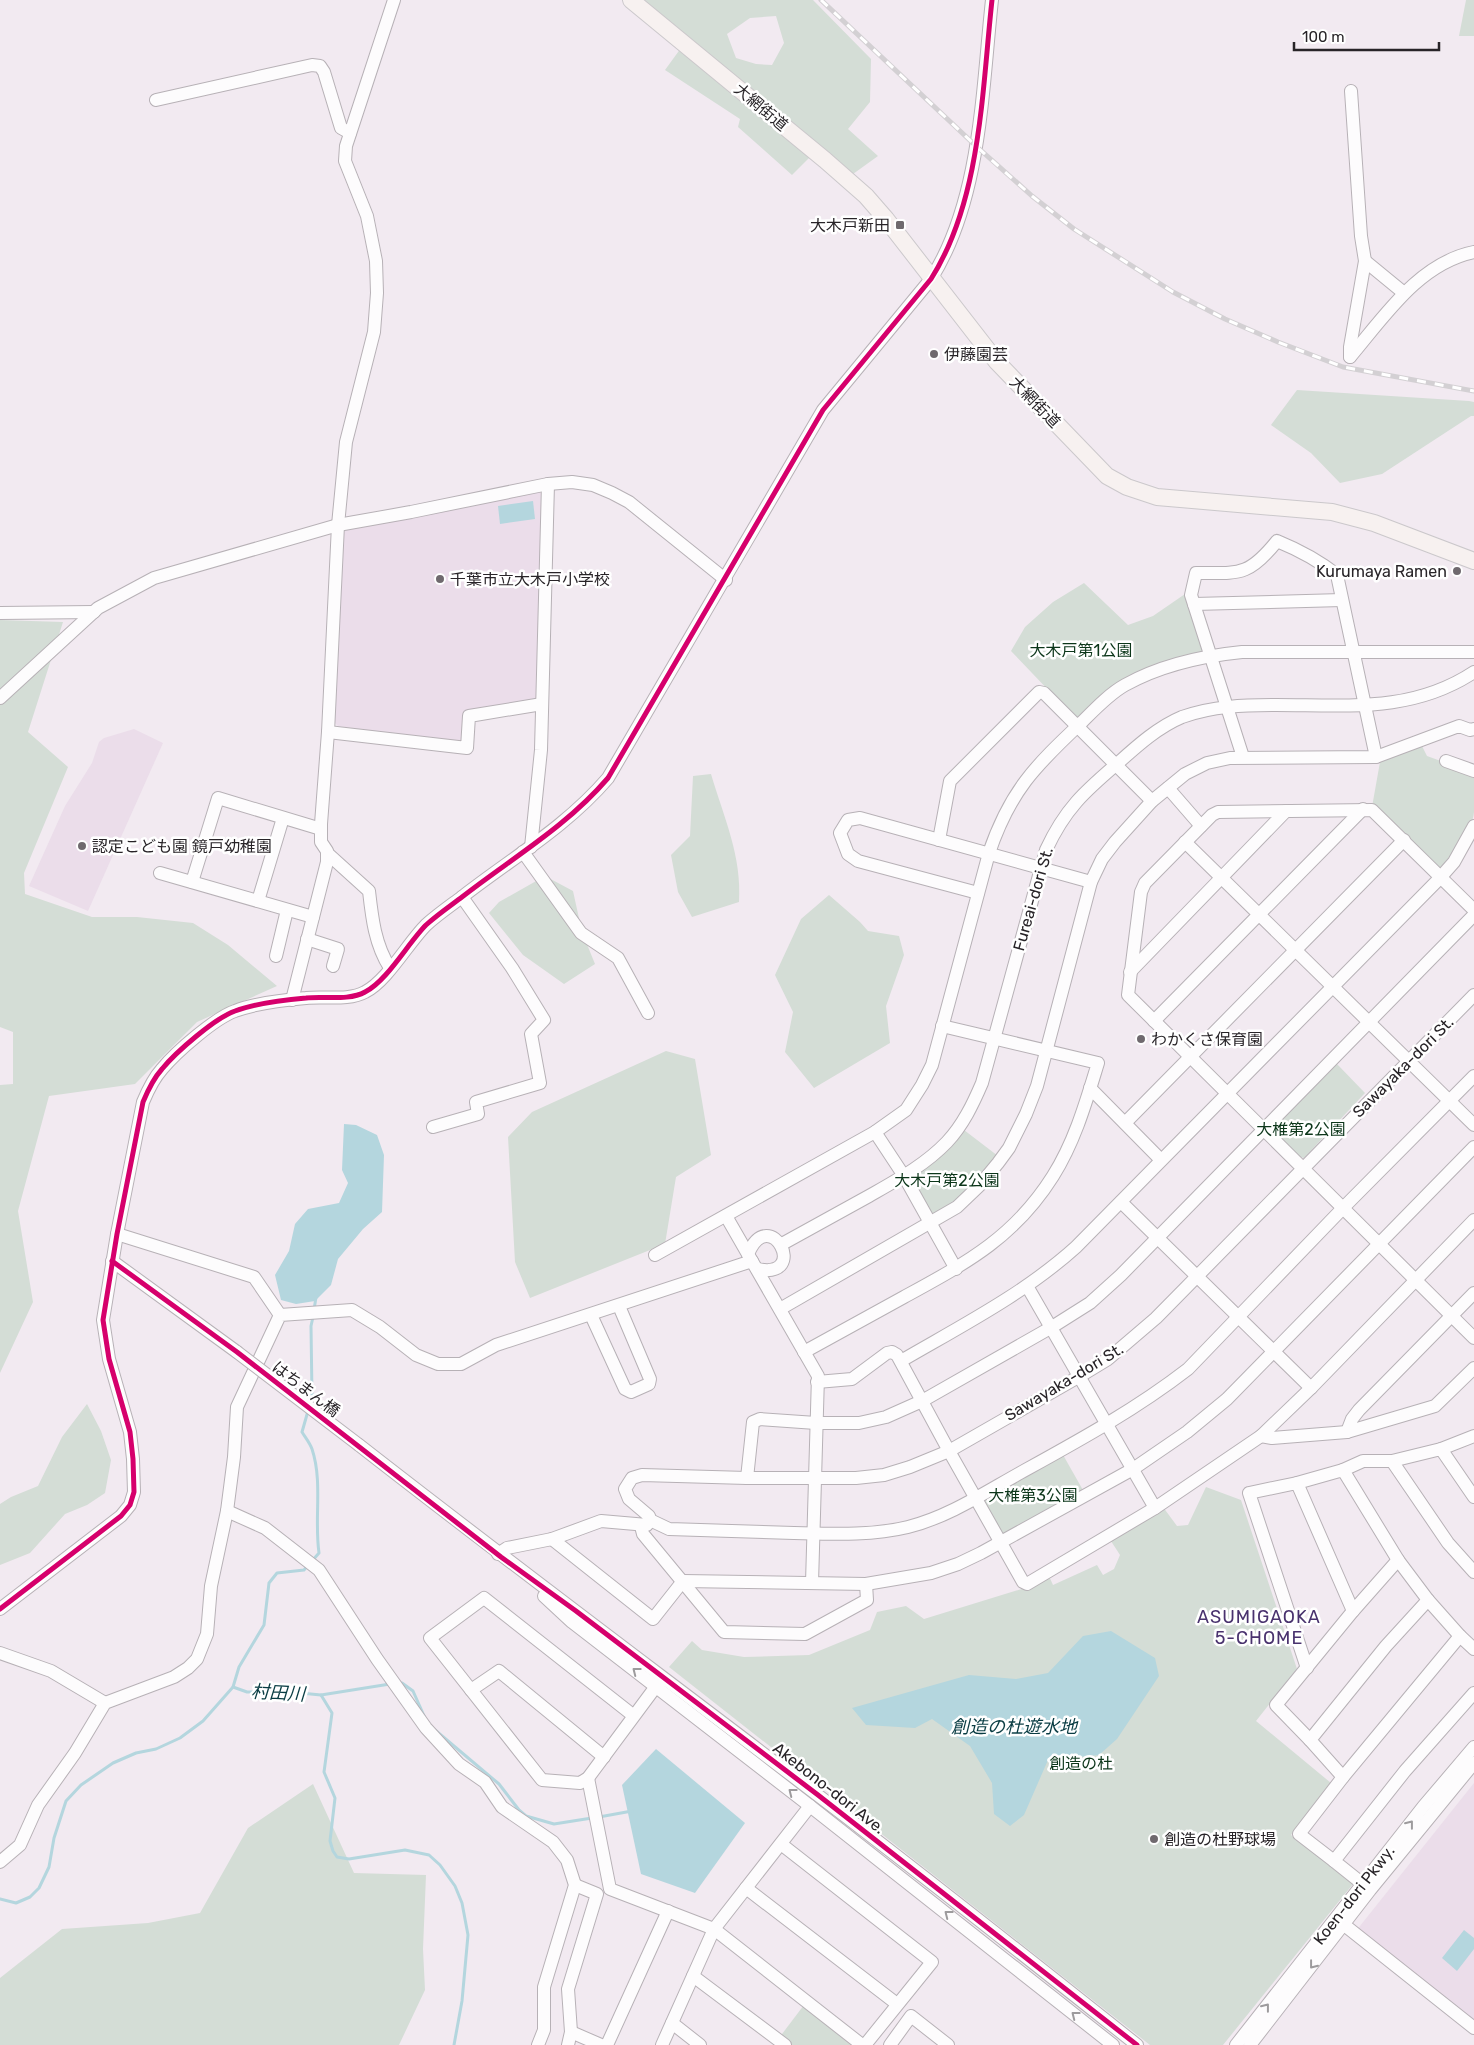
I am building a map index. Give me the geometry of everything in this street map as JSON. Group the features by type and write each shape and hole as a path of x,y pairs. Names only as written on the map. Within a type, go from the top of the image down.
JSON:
{"main road":[{"name":"大網街道","path":"631,0 860,191 886,219 997,362 1097,467 1120,483 1139,492 1157,496 1332,512 1374,523 1474,561"}],"street":[{"path":"390,968 382,955 372,918 370,891 327,853 321,842 321,829 328,732 338,525 346,442 374,332 377,293 376,261 367,216 345,161 346,146 394,0"},
{"path":"0,1609 121,1516 130,1505 134,1492 135,1479 130,1432 110,1359 103,1320 112,1261 143,1102 151,1085 162,1068 218,1019 236,1010 292,1000 355,996 366,992 377,984 427,924 589,801 608,778 726,580 823,410 931,279 946,252 963,204 972,167 984,83 992,0"},
{"path":"156,100 312,65 320,66 324,72 341,128 350,133"},
{"path":"1351,91 1361,236 1365,261 1350,347 1350,357 1404,293 1441,265 1460,255 1474,252"},
{"path":"1365,261 1404,293"},
{"path":"0,698 94,612 154,578 338,525 548,484 572,482 593,485 629,502 726,580"},
{"path":"548,484 541,750 527,849 581,933 618,958 648,1013"},
{"path":"1243,757 1191,595 1196,573 1234,573 1248,570 1263,558 1277,541 1300,550 1320,561 1337,575 1352,653 1376,757"},
{"path":"1194,604 1342,600"},
{"path":"0,614 94,612"},
{"path":"655,1255 875,1132 906,1110 932,1065 989,853 1008,804 1042,759 1104,701 1124,686 1149,674 1210,655 1242,652 1474,652"},
{"name":"Fureai-dori St.","path":"782,1244 904,1176 930,1159 962,1122 974,1103 982,1083 1040,868 1058,825 1074,803 1115,765 1155,732 1181,718 1237,705 1365,705 1410,700 1436,693 1474,672"},
{"path":"939,840 950,781 1039,692 1044,693 1152,801"},
{"path":"328,732 467,748 469,716 542,704"},
{"path":"780,1309 957,1207 1009,1148 1037,1086 1091,882 1102,859 1152,801 1185,774 1207,763 1243,757 1376,757 1459,726 1470,730 1474,729"},
{"path":"1446,760 1474,771"},
{"path":"1168,788 1201,826"},
{"path":"192,882 218,798 321,829"},
{"path":"1154,1020 1363,809"},
{"path":"1474,910 1372,810 1218,812 1212,815 1145,883 1141,892 1128,995 1474,1338"},
{"path":"1130,972 1286,811"},
{"path":"258,901 283,818"},
{"path":"978,893 858,861 848,854 840,833 848,820 860,818 1091,882"},
{"path":"901,1361 1027,1286 1059,1262 1121,1202 1441,876 1454,862 1474,826"},
{"path":"1125,1123 1404,840"},
{"path":"1185,842 1474,1125"},
{"path":"292,1000 327,862 327,853"},
{"path":"160,873 313,917"},
{"path":"433,1127 478,1114 476,1102 540,1083 532,1034 544,1020 512,968 462,897"},
{"path":"276,956 287,910"},
{"path":"747,1478 754,1422 760,1420 859,1423 886,1417 922,1401 1052,1327 1090,1303 1122,1274 1474,915"},
{"path":"307,939 338,948 333,966"},
{"name":"Sawayaka-dori St.","path":"645,1523 649,1516 629,1499 625,1489 632,1478 642,1475 747,1478 856,1478 884,1475 910,1467 948,1451 1108,1359 1134,1339 1474,995"},
{"path":"804,1352 956,1269 986,1250 1010,1229 1053,1177 1070,1144 1098,1063 942,1026"},
{"path":"500,1555 507,1548 552,1539 601,1521 645,1523 669,1529 813,1533 876,1532 907,1527 936,1518 976,1498 1107,1424 1159,1391 1188,1369 1343,1208 1474,1076"},
{"path":"1090,1088 1162,1160"},
{"path":"875,1132 904,1176 956,1269"},
{"path":"683,1581 866,1584 931,1573 958,1564 1001,1542 1133,1469 1187,1432 1221,1405 1474,1147"},
{"path":"1121,1202 1311,1388"},
{"path":"726,1216 818,1376 812,1583"},
{"path":"818,1382 852,1379 887,1353 892,1352 897,1355 948,1451 1023,1582 1027,1584 1155,1508 1261,1436 1311,1388 1474,1220"},
{"path":"117,1234 254,1277 280,1315"},
{"path":"771,1236 782,1244 784,1259 774,1270 765,1271 752,1261 755,1241 762,1237 771,1236"},
{"name":"はちまん橋","path":"112,1261 237,1352 500,1555"},
{"path":"280,1315 352,1310 380,1327 416,1355 438,1364 461,1364 496,1345 591,1316 752,1261"},
{"path":"1027,1286 1155,1508"},
{"path":"1347,1432 1352,1419 1359,1410 1474,1293"},
{"path":"591,1316 625,1389 631,1392 649,1384 650,1379 619,1306"},
{"path":"0,1862 20,1845 38,1805 75,1753 105,1703 174,1677 197,1660 207,1634 211,1586 227,1510 237,1408 280,1315"},
{"path":"1261,1436 1272,1438 1347,1432 1435,1406 1474,1368"},
{"path":"1307,1668 1249,1493 1298,1483 1343,1470 1363,1461 1392,1461 1441,1449 1474,1436"},
{"path":"1441,1449 1474,1498"},
{"path":"1392,1461 1448,1544 1474,1572"},
{"path":"1343,1470 1398,1560 1428,1600 1474,1649"},
{"path":"1298,1483 1353,1611"},
{"path":"227,1510 265,1528 319,1570 377,1660 426,1728 459,1764 485,1782 502,1807 553,1842 567,1860 575,1885 544,1987 544,2030 538,2045"},
{"path":"645,1523 644,1534 724,1632 805,1634 867,1600 866,1584"},
{"path":"552,1539 653,1619 683,1581"},
{"name":"Akebono-dori Ave.","path":"500,1555 572,1622 818,1795 1138,2045"},
{"path":"1343,1777 1276,1705 1353,1611 1398,1560"},
{"path":"634,1716 484,1598 430,1638 542,1780 580,1783 588,1778 604,1757 659,1682"},
{"path":"1310,1740 1386,1646 1428,1600"},
{"path":"1367,1887 1299,1834 1343,1777 1460,1636"},
{"path":"0,1653 51,1671 105,1703"},
{"path":"471,1690 499,1670 604,1757"},
{"name":"Akebono-dori Ave.","path":"659,1682 810,1806 1114,2045"},
{"path":"1334,1861 1405,1771 1474,1694"},
{"name":"Koen-dori Pkwy.","path":"1250,2045 1423,1808 1474,1748"},
{"name":"Koen-dori Pkwy.","path":"1367,1887 1474,1763"},
{"path":"588,1778 610,1889 714,1930 863,2045 932,1962 780,1844"},
{"path":"662,2045 714,1930 810,1806"},
{"path":"568,2045 571,2032 568,1989 597,1894 575,1885"},
{"path":"746,1888 897,2004"},
{"path":"607,2045 668,1911"},
{"path":"1340,1922 1474,2028"},
{"name":"Koen-dori Pkwy.","path":"1236,2045 1340,1922"},
{"path":"693,1976 785,2045"},
{"path":"890,2045 911,2016 948,2045"},
{"path":"672,2023 700,2045"},
{"path":"571,2032 600,2045"}],"shaded area":[{"name":"千葉市立大木戸小学校","path":"538,491 543,494 539,694 534,701 464,711 463,739 457,743 338,726 333,721 342,535 346,529"},
{"name":"認定こども園 鏡戸幼稚園","path":"134,729 163,743 88,911 29,886 65,806 92,763 99,742 104,738"},
{"path":"1474,1783 1474,2023 1356,1931"}],"green space":[{"path":"642,0 813,0 871,59 870,102 848,129 878,156 853,174 818,149 792,175 738,127 740,119 665,70 689,37","holes":["776,16 784,43 772,65 756,64 736,58 727,34 750,18"]},
{"path":"1466,0 1474,0 1474,36 1459,36"},
{"path":"1297,390 1469,401 1474,402 1474,416 1471,416 1382,474 1340,483 1311,453 1271,425"},
{"name":"大木戸第1公園","path":"1084,583 1128,625 1153,616 1185,594 1202,650 1200,654 1175,660 1078,718 1074,717 1011,651 1025,627 1053,602"},
{"path":"0,620 63,622 28,732 68,767 24,873 25,894 92,917 137,917 193,923 228,945 277,986 197,1022 135,1084 49,1096 18,1211 33,1302 0,1373 0,1085 13,1084 13,1032 0,1027"},
{"path":"1421,744 1427,756 1474,773 1473,820 1466,835 1441,869 1372,807 1380,762"},
{"path":"711,774 735,853 738,869 739,902 692,917 678,892 671,855 690,836 693,776"},
{"path":"545,876 573,891 582,932 595,964 564,984 523,955 489,913 499,902"},
{"path":"829,895 868,931 899,936 904,955 886,1006 890,1043 814,1088 785,1052 793,1012 775,975 801,919"},
{"path":"666,1051 695,1059 711,1155 676,1177 665,1244 530,1298 515,1262 508,1137 532,1112"},
{"name":"大椎第2公園","path":"1336,1063 1365,1093 1304,1158 1296,1156 1272,1133 1272,1128"},
{"name":"大木戸第2公園","path":"964,1130 998,1156 984,1174 968,1189 933,1216 911,1177 940,1157"},
{"path":"87,1404 101,1431 111,1460 105,1493 87,1505 65,1514 30,1553 0,1565 0,1504 11,1497 38,1486 62,1437"},
{"name":"大椎第3公園","path":"1062,1453 1084,1492 1006,1535 999,1533 982,1503 983,1497"},
{"name":"創造の杜","path":"1206,1487 1241,1500 1297,1669 1256,1721 1331,1783 1291,1835 1353,1884 1223,2045 1150,2045 669,1667 692,1641 702,1650 744,1657 809,1655 870,1630 877,1612 906,1606 924,1619 1028,1587 1048,1574 1053,1585 1097,1565 1103,1575 1114,1569 1120,1555 1109,1538 1163,1507 1177,1526 1188,1525"},
{"path":"313,1784 354,1873 426,1875 423,1949 425,1990 399,2045 0,2045 0,1978 62,1929 148,1923 200,1913 248,1828"},
{"path":"804,2005 856,2045 788,2045 779,2038"}],"water":[{"path":"533,501 535,519 500,524 498,506"},
{"path":"344,1124 356,1125 377,1135 384,1155 382,1212 363,1229 338,1259 331,1285 315,1301 296,1304 281,1300 275,1275 289,1251 295,1224 308,1209 339,1203 348,1183 342,1170"},
{"name":"創造の杜遊水地","path":"1111,1631 1155,1658 1159,1676 1117,1739 1099,1755 1048,1760 1024,1815 1010,1826 994,1814 992,1783 970,1746 932,1719 915,1728 866,1725 852,1708 969,1675 1016,1679 1048,1673 1083,1636"},
{"path":"656,1749 745,1823 695,1893 641,1874 622,1785"},
{"path":"1464,1930 1474,1938 1474,1949 1457,1971 1442,1958"}],"waterway":[{"path":"314,1310 316,1297"},
{"path":"310,1402 312,1396 311,1326 313,1317"},
{"path":"308,1411 302,1432 312,1449 318,1487 317,1527 319,1553 312,1561"},
{"name":"村田川","path":"0,1899 16,1903 30,1897 39,1888 49,1867 54,1838 66,1801 81,1785 113,1763 136,1753 156,1749 180,1738 203,1721 233,1687 239,1667 264,1625 269,1583 277,1573 304,1570 308,1565"},
{"path":"399,1683 413,1691 425,1718"},
{"name":"村田川","path":"233,1687 247,1692 290,1692 321,1695 390,1684"},
{"name":"村田川","path":"321,1695 332,1713 324,1772 335,1798 330,1841 337,1857 349,1859 405,1850 429,1855 440,1865 455,1886 462,1903 468,1935 462,2001 454,2045"},
{"path":"435,1730 499,1784 526,1816 554,1824 592,1818"},
{"path":"599,1817 632,1811"}],"railway":[{"path":"821,0 1032,196 1074,229 1173,292 1225,319 1343,367 1474,391"}],"cycle path":[{"path":"0,1609 121,1516 130,1505 134,1492 130,1432 109,1359 103,1320 117,1234 143,1102 153,1081 168,1062 196,1036 235,1011 279,1001 359,995 373,987 389,971 426,925 557,827 592,796 608,778 823,410 931,279 948,248 970,180 981,107 992,0"},
{"path":"112,1261 237,1352 501,1557 576,1611 818,1795 1137,2045"}],"place":[{"name":"大木戸新田","path":"900,225"},
{"name":"伊藤園芸","path":"934,354"},
{"name":"Kurumaya Ramen","path":"1457,571"},
{"name":"千葉市立大木戸小学校","path":"440,579"},
{"name":"認定こども園 鏡戸幼稚園","path":"82,846"},
{"name":"わかくさ保育園","path":"1141,1039"},
{"name":"創造の杜野球場","path":"1154,1839"}],"district":[{"name":"ASUMIGAOKA 5-CHOME","path":"1259,1627"}]}
